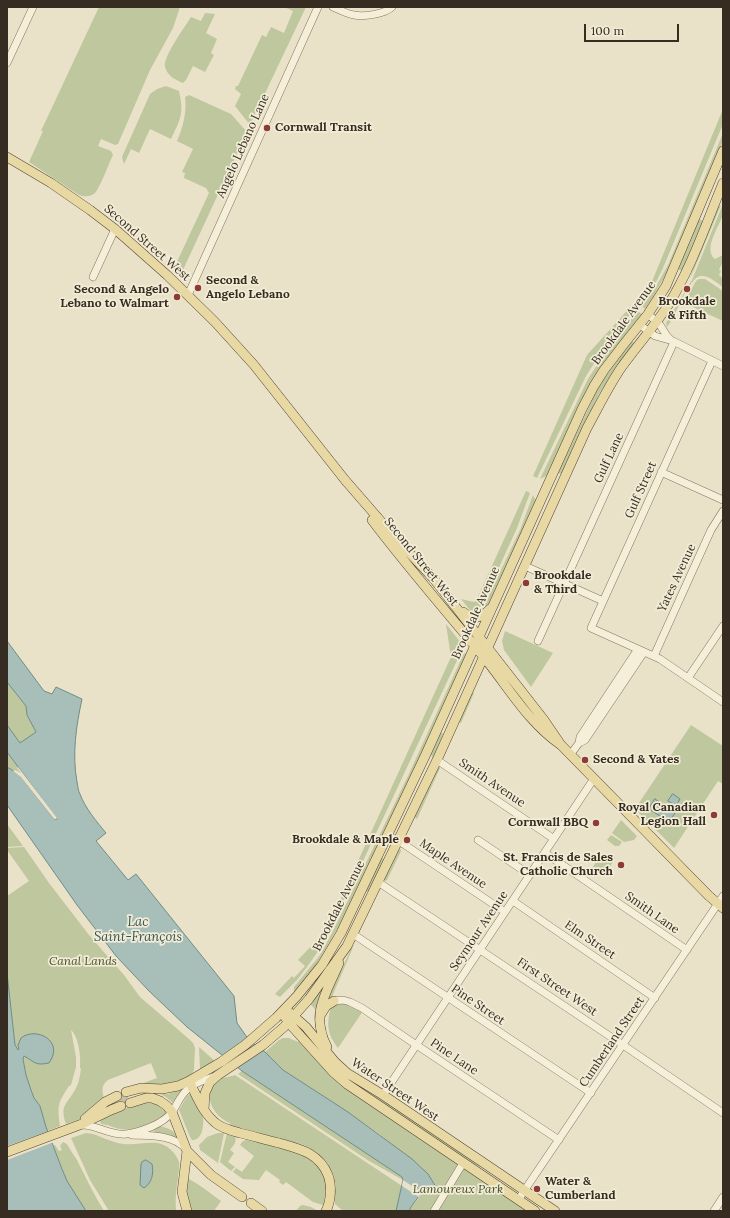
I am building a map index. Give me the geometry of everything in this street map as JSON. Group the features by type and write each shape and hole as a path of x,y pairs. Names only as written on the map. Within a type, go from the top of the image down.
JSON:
{"main road":[{"name":"Brookdale Avenue","path":"124,1099 141,1088 162,1089 191,1084 254,1037 284,1010 308,984 329,954 429,748 474,646 594,386 613,357 648,314 666,286 723,151"},
{"name":"Second Street West","path":"7,157 51,183 115,229 188,294 215,322 254,365 345,480 398,542 433,578 544,720 561,746"},
{"name":"Brookdale Avenue","path":"218,1075 263,1045 291,1019 309,999 347,946 437,760 587,428 604,394 621,368 667,306 689,266 723,183"},
{"name":"Second Street West","path":"345,480 372,520 395,550 484,657 534,722 550,738 561,746 708,896 721,902"},
{"path":"543,496 556,496"},
{"path":"455,606 464,613 475,617 484,615 492,607"},
{"path":"332,1058 323,1040 319,1026 319,1016 322,1003 347,946"},
{"path":"319,1016 326,1006 334,1001"},
{"name":"Water Street West","path":"284,1010 285,1016 306,1027 332,1058 347,1072 555,1211"},
{"name":"Water Street West","path":"291,1019 333,1072 347,1084 535,1211"},
{"path":"204,1110 206,1089 210,1082 218,1075"},
{"path":"191,1084 204,1110 214,1122 225,1128 299,1148 312,1155 322,1165 329,1179 330,1191 328,1208"},
{"path":"7,1152 78,1126 105,1102 124,1099 155,1098 167,1106 172,1112 187,1151 211,1175 242,1197"},
{"path":"187,1151 182,1192 187,1211"},
{"path":"251,1203 262,1211"}],"street":[{"path":"7,63 33,7"},
{"name":"Angelo Lebano Lane","path":"188,294 318,7"},
{"path":"333,7 358,16 384,12 392,7"},
{"path":"93,277 115,229"},
{"path":"648,314 656,321 673,342"},
{"path":"640,325 655,336 673,342 723,366"},
{"name":"Gulf Lane","path":"538,641 673,342"},
{"name":"Gulf Street","path":"641,650 591,628 712,360"},
{"path":"661,472 723,500"},
{"name":"Yates Avenue","path":"654,656 709,535 723,511"},
{"path":"525,566 603,601"},
{"path":"688,678 723,626"},
{"path":"570,755 580,743 580,737 602,709 641,650 660,659 723,702"},
{"name":"Smith Avenue","path":"437,760 554,839"},
{"name":"Seymour Avenue","path":"383,1095 593,780"},
{"name":"Maple Avenue","path":"387,835 505,912"},
{"path":"478,840 530,875"},
{"name":"Smith Lane","path":"545,853 687,950"},
{"name":"First Street West","path":"378,882 723,1113"},
{"name":"Elm Street","path":"513,901 655,998"},
{"name":"Cumberland Street","path":"518,1200 721,902"},
{"name":"Pine Street","path":"353,934 591,1093"},
{"name":"Pine Lane","path":"334,1001 343,1000 362,1008 559,1140"},
{"path":"126,1134 154,1125 167,1117 191,1084 218,1075"},
{"path":"78,1126 90,1126 114,1134 167,1138 181,1144 187,1151"},
{"path":"434,1211 463,1163"},
{"path":"715,1211 723,1198"}],"green space":[{"path":"99,7 180,7 173,28 150,70 118,144 115,145 101,139 98,146 111,151 113,155 95,193 85,196 79,195 29,162 43,131 41,131"},
{"path":"284,7 306,7 250,125 235,106 241,94 235,89 236,86 238,86 262,35 266,37 271,27 284,33 293,11"},
{"path":"205,13 215,14 206,33 217,39 211,53 214,55 205,72 193,66 183,83 169,75 165,67 165,62 171,49 191,17 201,21"},
{"path":"166,86 179,91 181,105 181,116 171,139 150,129 139,153 131,149 124,164 122,157 150,94 157,89"},
{"path":"189,95 231,114 247,132 182,272 175,266 209,193 206,188 184,178 185,173 182,172 193,149 177,141 184,119 185,97"},
{"path":"723,109 723,124 663,268 654,286 624,322 586,376 537,478 533,476 587,355 651,284"},
{"path":"723,133 723,141 672,263 645,309 642,306 654,290 668,265"},
{"path":"723,204 723,215 712,239 710,250 715,259 723,255 719,275 723,279 723,287 704,276 696,278 687,290 667,327 666,323 692,280"},
{"path":"721,205 690,279 696,259 718,207"},
{"path":"699,219 703,221 682,271 678,269"},
{"path":"699,279 705,279 723,291 723,321 684,303 696,281"},
{"path":"637,311 642,314 606,362 548,475 540,479 588,379 621,330"},
{"path":"632,341 634,343 599,394 561,474 558,473 597,390"},
{"path":"526,491 530,493 517,528 486,596 478,611 470,610 461,599 474,602 476,601"},
{"path":"533,495 536,501 488,605 482,610 520,530"},
{"path":"446,624 461,643 461,652 349,891 321,947 297,980 280,997 275,994 292,976 294,978 305,966 298,960 317,940 338,905 451,657"},
{"path":"505,631 553,653 531,687 504,650 502,641"},
{"path":"464,653 466,654 465,659 412,776 340,924 316,965 295,992 294,987 320,955 332,933 408,776"},
{"path":"7,682 26,706 27,715 36,732 20,744 7,725"},
{"path":"472,692 474,693 461,723 458,721"},
{"path":"691,725 723,746 723,784 718,781 674,848 635,809"},
{"path":"441,732 443,734 434,756 432,757 431,754"},
{"path":"7,752 57,818 20,775 7,767"},
{"path":"440,767 417,819 414,817 437,769"},
{"path":"621,820 637,836 634,840 624,842 612,833"},
{"path":"7,824 23,846 7,847"},
{"path":"611,835 622,842 619,846 615,846 607,840"},
{"name":"Canal Lands","path":"24,847 49,883 89,935 124,975 140,997 189,1039 195,1048 194,1070 191,1076 172,1084 138,1085 157,1078 151,1063 108,1080 104,1084 103,1088 104,1099 83,1118 66,1124 63,1112 65,1104 77,1086 81,1069 78,1042 71,1030 76,1057 76,1067 71,1085 65,1092 59,1104 60,1126 47,1131 40,1106 34,1098 26,1075 23,1057 24,1056 30,1059 52,1043 44,1037 34,1034 18,1045 18,1050 15,1045 7,973 7,896 29,881 7,848"},
{"path":"401,849 387,880 385,881 398,851"},
{"path":"612,856 615,858 608,870 602,868 599,872 592,868 597,861 601,863 604,860 608,862"},
{"path":"383,858 384,860 369,891 367,892 366,890 381,859"},
{"path":"354,945 331,999 327,1000 351,949"},
{"path":"318,990 323,993 317,1011 309,1003"},
{"path":"345,1003 363,1011 338,1048 329,1032 328,1023 331,1005"},
{"name":"Lamoureux Park","path":"283,1038 289,1038 298,1042 300,1039 327,1070 528,1211 409,1211 421,1195 422,1168 348,1112 283,1070 265,1052"},
{"path":"199,1047 216,1062 202,1070 200,1069"},
{"path":"242,1071 402,1177 403,1180 369,1161 238,1074"},
{"path":"343,1074 354,1083 402,1112 480,1167 461,1157 354,1085"},
{"path":"235,1075 402,1186 396,1211 343,1211 335,1204 333,1173 328,1164 318,1153 304,1145 230,1125 230,1123 219,1116 210,1099 212,1087 217,1081"},
{"path":"182,1089 173,1103 158,1093 168,1094"},
{"path":"192,1094 203,1117 201,1134 196,1139 192,1140 179,1110 187,1096"},
{"path":"144,1102 156,1104 167,1113 151,1123 138,1128 126,1130 101,1124 100,1120 123,1109"},
{"path":"159,1126 173,1131 176,1138 155,1134 153,1129"},
{"path":"86,1133 119,1143 157,1143 164,1145 171,1150 176,1155 179,1162 176,1211 109,1211 90,1180 71,1138"},
{"path":"218,1133 224,1133 218,1163 200,1150 199,1145 207,1137"},
{"path":"227,1133 235,1136 236,1138 235,1143 230,1150 234,1153 228,1162 235,1167 231,1171 220,1162"},
{"path":"247,1139 290,1150 304,1156 315,1164 323,1174 326,1188 323,1205 313,1202 286,1182 283,1185 279,1182 280,1180 266,1170 259,1180 243,1179 233,1172 236,1168 242,1172 254,1156 240,1145"},
{"path":"63,1142 67,1144 77,1160 93,1193 104,1211 86,1211 67,1181 53,1145 55,1145 59,1151 62,1150 60,1146"},
{"path":"187,1178 221,1201 214,1211 190,1211 185,1191"},
{"path":"303,1205 311,1207 318,1211 296,1211"}],"water":[{"name":"Lac Saint-François","path":"7,641 44,691 52,694 56,687 82,699 75,740 76,772 78,790 82,799 106,833 96,841 128,880 136,874 234,996 237,1023 249,1040 265,1052 283,1070 348,1112 412,1159 428,1174 436,1187 427,1193 421,1192 409,1211 396,1211 403,1180 402,1177 242,1071 187,1027 149,991 116,956 77,905 7,805 7,767 20,775 54,819 57,819 7,752 7,725 20,743 36,732 27,715 26,706 7,682"},
{"path":"673,794 680,799 676,806 668,801"},
{"path":"655,799 675,813 669,822 649,809"},
{"path":"7,973 15,1045 18,1050 18,1045 21,1038 34,1034 47,1038 51,1042 53,1048 53,1055 49,1063 38,1064 24,1056 23,1059 26,1075 34,1098 40,1106 46,1127 67,1181 86,1211 7,1211"},
{"path":"146,1160 152,1164 153,1171 151,1181 144,1188 140,1185 141,1164"}],"pier":[{"path":"18,767 57,818 56,819 54,819 21,777 13,771 15,770 21,773 17,768"},
{"path":"49,1131 54,1142 7,1160 7,1146"},
{"path":"403,1180 421,1192 419,1197 402,1186"}],"tunnel":[{"path":"120,1101 128,1098"}],"place":[{"name":"Cornwall Transit","path":"267,128"},
{"name":"Second & Angelo Lebano","path":"198,288"},
{"name":"Brookdale & Fifth","path":"687,289"},
{"name":"Second & Angelo Lebano to Walmart","path":"177,297"},
{"name":"Brookdale & Third","path":"526,583"},
{"name":"Second & Yates","path":"585,760"},
{"name":"Royal Canadian Legion Hall","path":"714,815"},
{"name":"Cornwall BBQ","path":"596,823"},
{"name":"Brookdale & Maple","path":"407,840"},
{"name":"St. Francis de Sales Catholic Church","path":"621,865"},
{"name":"Water & Cumberland","path":"537,1189"}]}
